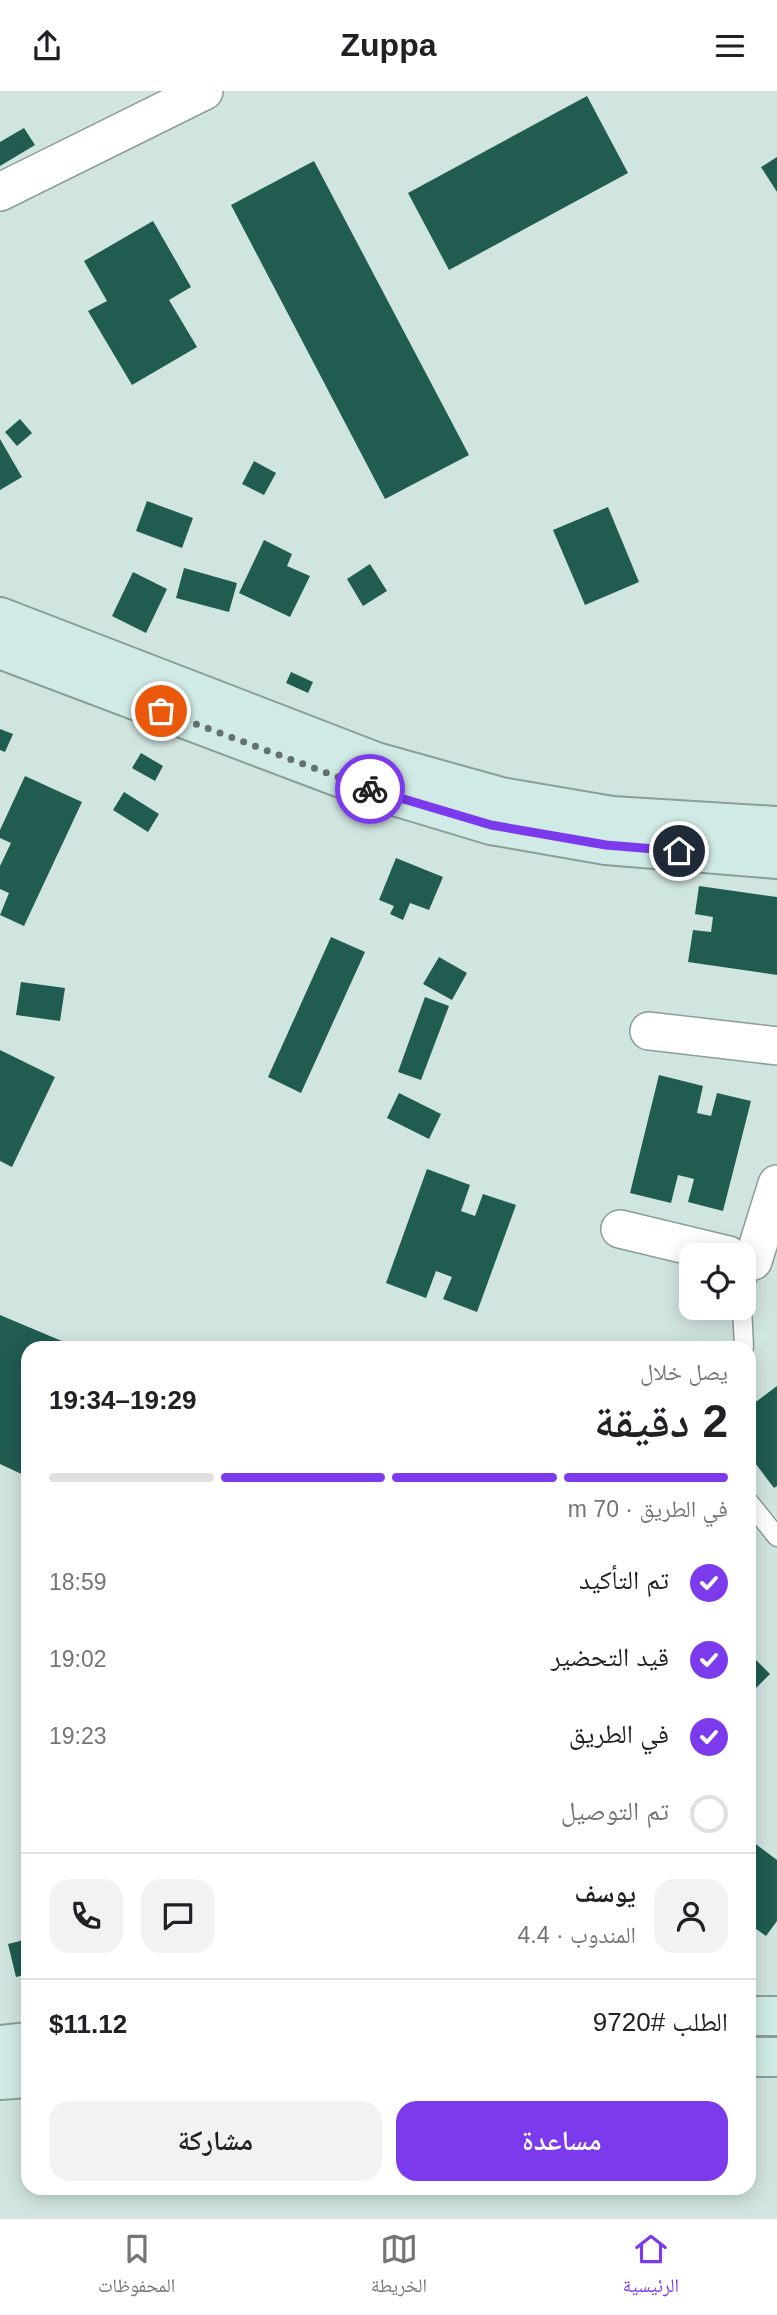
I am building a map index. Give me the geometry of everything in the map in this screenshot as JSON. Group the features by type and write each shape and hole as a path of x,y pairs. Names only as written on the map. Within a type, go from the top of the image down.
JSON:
{"main road":[{"path":"0,617 491,825 593,843 777,859"},
{"path":"0,649 372,775 612,816 777,825"},
{"path":"756,2016 777,2016"},
{"path":"0,2045 21,2043"},
{"path":"756,2057 777,2057"},
{"path":"0,2080 21,2078"}],"street":[{"path":"0,192 204,91"},
{"path":"649,1031 777,1046"},
{"path":"756,1245 777,1184"},
{"path":"620,1229 679,1245"}],"lane":[{"path":"743,1320 744,1341"},
{"path":"756,1511 777,1537"}],"building":[{"path":"587,96 628,173 449,270 408,193"},
{"path":"24,128 35,145 0,166 0,142"},
{"path":"777,157 777,192 761,167"},
{"path":"314,161 469,455 385,499 231,205"},
{"path":"153,221 191,287 169,300 197,347 132,385 88,311 107,301 84,261"},
{"path":"20,419 32,433 17,446 5,432"},
{"path":"0,439 22,477 0,490"},
{"path":"254,461 276,473 264,495 242,484"},
{"path":"147,501 193,518 182,548 136,531"},
{"path":"608,507 639,582 585,605 553,530"},
{"path":"264,540 292,554 287,566 310,576 290,617 239,593"},
{"path":"370,564 387,591 363,606 347,579"},
{"path":"184,568 237,583 229,612 176,598"},
{"path":"133,572 167,589 146,633 112,616"},
{"path":"291,672 313,682 308,693 286,683"},
{"path":"0,729 13,734 5,752 0,750"},
{"path":"141,753 163,766 155,781 132,768"},
{"path":"25,776 82,802 24,926 0,915 9,893 0,889 0,866 11,843 0,838 0,830"},
{"path":"124,792 159,814 148,832 113,810"},
{"path":"396,858 443,877 429,910 410,903 403,920 390,914 394,906 379,900"},
{"path":"699,886 777,897 777,975 688,962 693,930 711,932 713,917 695,914"},
{"path":"331,937 365,952 301,1093 268,1077"},
{"path":"439,957 467,973 452,1000 423,984"},
{"path":"21,982 65,988 60,1021 16,1015"},
{"path":"425,997 449,1006 421,1080 398,1072"},
{"path":"0,1050 55,1077 12,1167 0,1161"},
{"path":"659,1075 703,1086 697,1113 711,1116 717,1093 751,1101 723,1211 688,1202 694,1179 678,1175 671,1203 630,1193"},
{"path":"399,1093 441,1114 429,1139 387,1118"},
{"path":"427,1169 470,1185 461,1211 475,1216 483,1194 516,1205 477,1312 443,1299 452,1277 436,1271 426,1298 386,1283"},
{"path":"0,1315 62,1341 21,1341 21,1474 0,1464"},
{"path":"777,1386 777,1486 774,1488 756,1464 756,1402"},
{"path":"756,1660 770,1674 756,1688"},
{"path":"756,1844 777,1860 777,1921 766,1936 756,1929"},
{"path":"21,1941 21,1976 16,1977 8,1944"}],"way so far":[{"path":"161,711 370,789"}],"route":[{"path":"370,789 491,825 606,845 679,851"}]}
